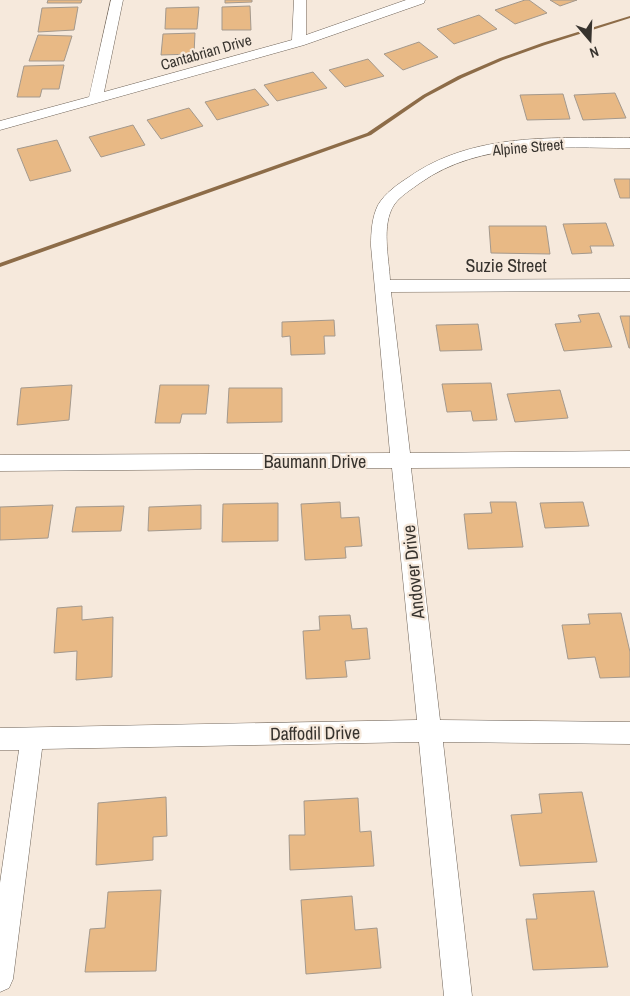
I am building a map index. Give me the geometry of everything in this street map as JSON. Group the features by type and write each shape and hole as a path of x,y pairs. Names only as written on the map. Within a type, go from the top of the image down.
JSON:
{"street":[{"path":"95,100 118,0"},
{"path":"300,0 300,42"},
{"name":"Cantabrian Drive","path":"0,126 300,42 419,0"},
{"name":"Alpine Street","path":"430,169 460,156 505,147 543,144 630,143"},
{"name":"Andover Drive","path":"430,169 410,183 387,204 380,232 382,286 458,996"},
{"name":"Suzie Street","path":"382,286 630,284"},
{"name":"Baumann Drive","path":"0,463 630,459"},
{"name":"Daffodil Drive","path":"0,739 430,731 630,733"},
{"path":"0,979 32,738"}],"building":[{"path":"48,0 82,0 81,3 47,3"},
{"path":"225,0 252,0 252,2 225,3"},
{"path":"529,0 547,13 515,24 495,10"},
{"path":"550,0 577,0 560,6"},
{"path":"250,6 251,30 222,30 222,7"},
{"path":"78,7 74,30 38,32 42,8"},
{"path":"199,7 197,29 165,29 166,8"},
{"path":"479,15 497,29 454,44 437,29"},
{"path":"195,33 194,54 161,55 163,34"},
{"path":"38,35 72,36 64,61 29,61"},
{"path":"419,42 438,57 403,70 384,54"},
{"path":"368,59 384,76 345,87 329,70"},
{"path":"64,65 59,89 42,89 40,97 17,97 24,66"},
{"path":"313,72 327,88 277,101 264,85"},
{"path":"255,89 269,105 217,120 205,102"},
{"path":"615,93 626,118 583,120 574,95"},
{"path":"563,94 570,119 527,120 520,95"},
{"path":"189,108 203,126 161,139 147,120"},
{"path":"133,125 145,145 101,157 89,137"},
{"path":"57,140 71,171 30,181 17,149"},
{"path":"614,179 630,179 630,198 620,198"},
{"path":"606,223 614,246 590,246 592,253 572,254 563,224"},
{"path":"489,226 546,226 550,254 491,253"},
{"path":"599,313 612,347 564,351 555,324 581,322 578,315"},
{"path":"620,316 630,316 630,348 629,348"},
{"path":"334,320 335,336 324,336 325,354 291,355 290,336 282,337 282,322"},
{"path":"478,324 482,350 440,351 436,325"},
{"path":"491,383 497,420 473,421 471,411 447,412 442,384"},
{"path":"72,385 69,420 17,425 21,388"},
{"path":"160,385 209,385 206,414 182,414 180,423 155,423"},
{"path":"229,388 282,388 282,422 227,423"},
{"path":"560,390 568,418 515,422 507,394"},
{"path":"340,502 341,518 359,517 362,546 345,547 346,558 305,560 301,504"},
{"path":"490,502 516,502 523,547 468,549 464,514 492,513"},
{"path":"583,502 589,526 545,528 540,503"},
{"path":"278,503 278,541 222,542 223,504"},
{"path":"53,505 48,538 0,540 0,507"},
{"path":"201,505 201,529 148,531 149,507"},
{"path":"124,506 121,531 72,532 76,507"},
{"path":"82,606 82,620 113,617 112,677 76,680 77,651 54,653 57,608"},
{"path":"621,613 630,652 630,677 600,678 595,657 568,659 562,625 590,624 588,614"},
{"path":"350,615 352,629 367,628 370,659 345,661 347,677 306,679 303,631 320,630 319,616"},
{"path":"582,792 597,862 520,866 511,815 542,813 539,794"},
{"path":"166,797 167,836 153,837 153,860 96,865 98,803"},
{"path":"358,798 360,832 371,831 374,866 290,870 289,835 305,835 304,801"},
{"path":"161,890 156,971 85,972 90,929 105,928 108,892"},
{"path":"594,891 608,967 533,970 526,919 537,919 533,894"},
{"path":"352,896 355,930 377,928 381,968 306,974 301,900"}],"waterway":[{"path":"0,265 369,134 424,96 460,77 501,59 630,17"}]}
